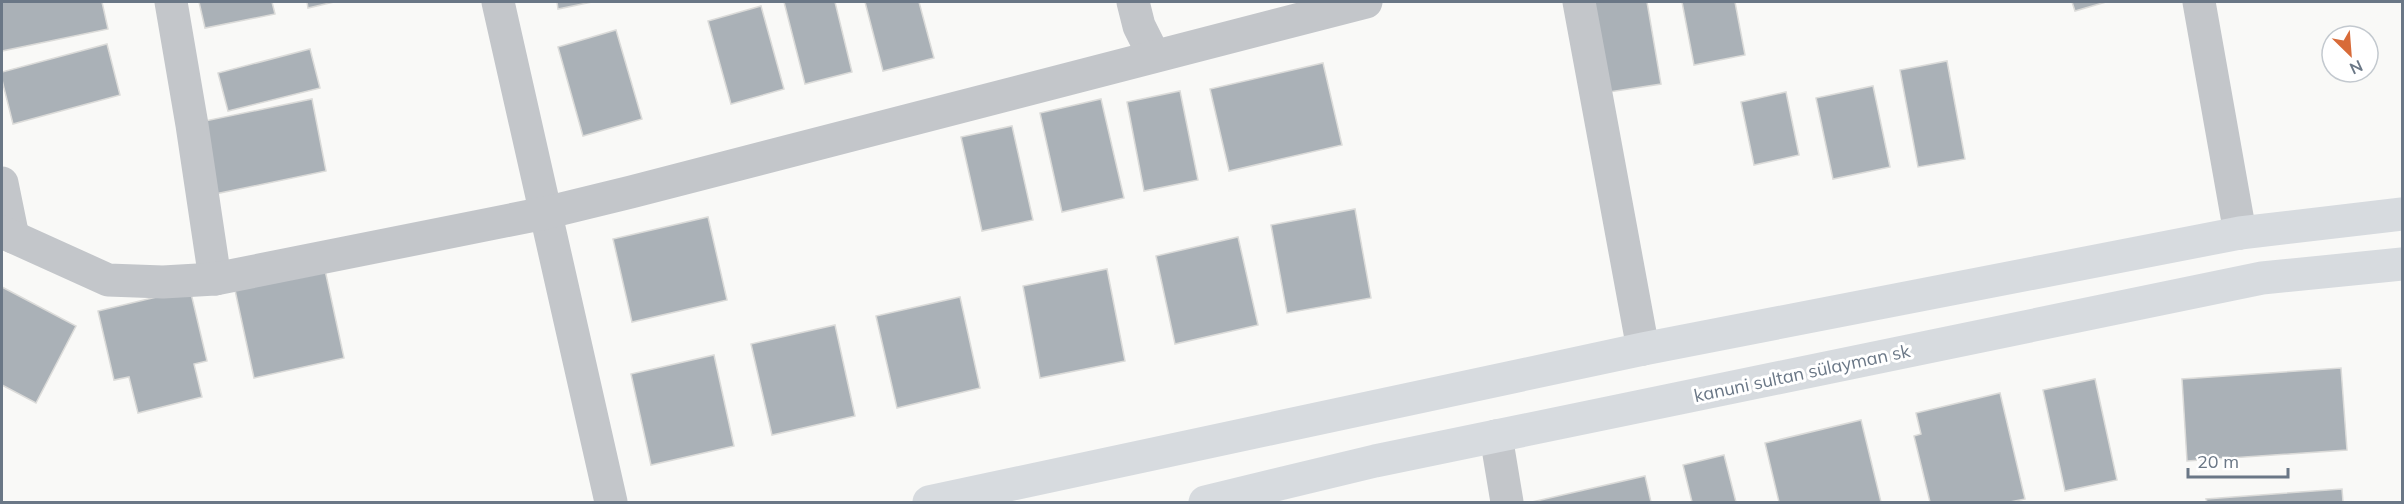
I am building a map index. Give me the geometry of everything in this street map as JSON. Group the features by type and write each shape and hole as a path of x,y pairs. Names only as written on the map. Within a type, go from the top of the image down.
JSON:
{"main road":[{"path":"929,502 1643,349 2240,233 2403,214"},
{"name":"kanuni sultan sülayman sk","path":"1205,502 1375,461 2262,278 2403,264"}],"street":[{"path":"171,2 215,279"},
{"path":"498,2 611,502"},
{"path":"1133,2 1139,26 1154,56"},
{"path":"2,183 7,234 108,280 163,282 215,279 545,213 1366,2"},
{"path":"1579,2 1643,349"},
{"path":"2199,2 2240,233"},
{"path":"1496,436 1508,502"}],"building":[{"path":"2,2 102,2 108,29 2,51"},
{"path":"199,2 272,2 275,14 205,28"},
{"path":"307,2 334,2 308,8"},
{"path":"557,2 592,2 558,9"},
{"path":"784,2 835,2 852,72 805,84"},
{"path":"865,2 919,2 934,58 883,71"},
{"path":"1593,2 1647,2 1661,84 1609,92"},
{"path":"1682,2 1735,2 1745,55 1694,65"},
{"path":"2072,2 2106,2 2075,11"},
{"path":"761,6 784,89 731,104 708,21"},
{"path":"616,30 642,119 583,136 558,47"},
{"path":"107,44 120,95 13,124 2,72"},
{"path":"310,49 320,88 228,111 218,73"},
{"path":"1947,61 1965,159 1918,167 1900,70"},
{"path":"1323,63 1342,145 1229,171 1210,89"},
{"path":"1873,86 1890,167 1833,179 1816,98"},
{"path":"1180,91 1198,180 1144,191 1127,102"},
{"path":"1786,92 1799,155 1754,165 1741,102"},
{"path":"312,99 326,171 215,194 200,122"},
{"path":"1101,99 1124,198 1062,212 1040,113"},
{"path":"1012,126 1033,220 982,231 961,137"},
{"path":"1355,209 1371,298 1287,313 1271,225"},
{"path":"708,217 727,300 632,322 613,239"},
{"path":"1238,237 1258,325 1175,344 1156,256"},
{"path":"1107,269 1125,361 1040,378 1023,286"},
{"path":"325,270 344,358 254,378 235,290"},
{"path":"2,287 76,326 36,403 2,385"},
{"path":"190,289 207,361 194,364 202,397 138,413 129,377 114,380 98,311"},
{"path":"960,297 980,388 897,408 876,316"},
{"path":"835,325 855,416 772,435 751,344"},
{"path":"714,355 734,446 651,465 631,374"},
{"path":"2341,368 2347,450 2187,461 2182,379"},
{"path":"2095,379 2117,480 2065,491 2043,390"},
{"path":"2000,393 2025,499 2010,502 1930,502 1914,436 1921,434 1916,413"},
{"path":"1861,420 1881,502 1779,502 1765,443"},
{"path":"1724,455 1736,502 1692,502 1683,465"},
{"path":"1645,476 1651,502 1532,502"},
{"path":"2342,489 2343,502 2207,502 2206,499"}]}
